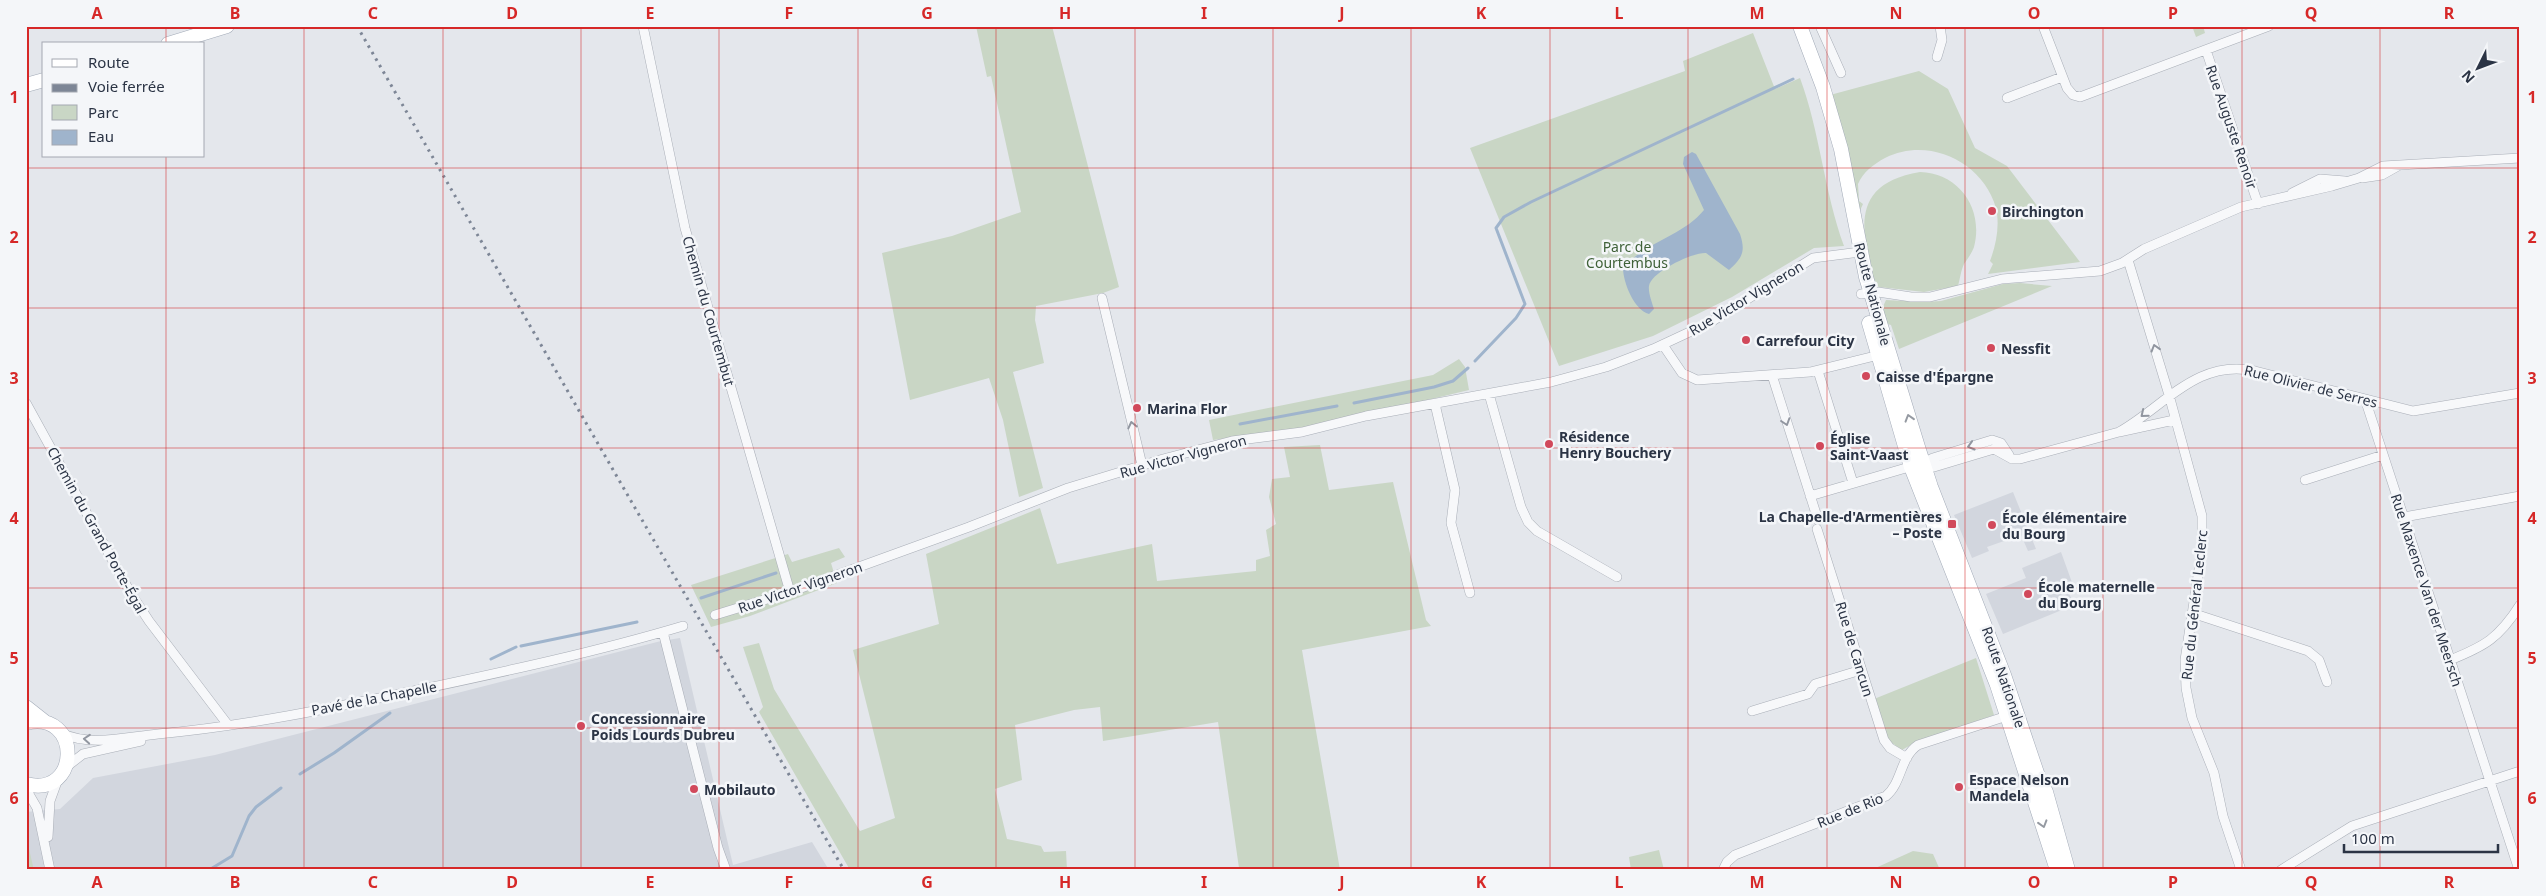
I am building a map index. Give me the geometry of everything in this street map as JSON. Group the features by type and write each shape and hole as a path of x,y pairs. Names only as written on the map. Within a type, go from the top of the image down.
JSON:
{"main road":[{"path":"175,42 228,26"},
{"name":"Route Nationale","path":"1791,26 1830,137 1866,294 1917,465 1973,620 2036,773 2046,792 2068,870"},
{"name":"Route Nationale","path":"1800,26 1823,87 1841,150 1856,253"},
{"path":"26,85 42,81"},
{"path":"26,707 48,724"},
{"name":"Route Nationale","path":"2012,714 2057,870"},
{"name":"Pavé de la Chapelle","path":"26,723 37,721 48,724 61,732"},
{"path":"26,784 44,785 62,772 68,750 61,732"}],"street":[{"name":"Chemin du Courtembut","path":"643,26 685,228 790,592"},
{"path":"1820,26 1841,73"},
{"path":"1937,57 1942,40 1940,26"},
{"name":"Rue Auguste Renoir","path":"2043,26 2069,92 2080,96 2269,26"},
{"name":"Rue Auguste Renoir","path":"2206,50 2258,204"},
{"path":"2006,98 2062,77"},
{"path":"1866,294 1930,297 2002,279 2100,270 2128,260 2144,249 2241,207 2326,188 2345,181 2376,177 2399,166 2520,158"},
{"name":"Rue Victor Vigneron","path":"715,616 790,592 969,527 1061,491 1142,465 1232,441 1302,432 1366,416 1489,394 1579,375 1663,345 1729,311 1809,260 1856,253"},
{"name":"Rue du Général Leclerc","path":"2128,260 2169,395 2174,420 2202,516 2202,550 2185,670 2189,705 2214,773 2223,816 2242,870"},
{"path":"1102,298 1142,465"},
{"path":"1663,345 1678,369 1692,379 1818,371 1884,354"},
{"name":"Rue Olivier de Serres","path":"2119,432 2169,395 2212,372 2239,368 2401,409 2418,411 2520,393"},
{"path":"1818,371 1853,483"},
{"name":"Rue de Cancun","path":"1772,375 1884,740 1890,748 1907,758"},
{"path":"1489,394 1521,508 1528,522 1536,531 1616,578"},
{"name":"Rue Maxence Van der Meersch","path":"2365,399 2519,870"},
{"name":"Chemin du Grand Porte-Égal","path":"26,403 130,592 149,621 228,725"},
{"path":"1435,404 1455,490 1451,523 1470,593"},
{"name":"Rue Olivier de Serres","path":"1917,465 1933,458 1992,440 2001,443 2010,457 2020,460 2119,432 2174,420"},
{"path":"2304,480 2383,455"},
{"path":"1810,496 1917,465"},
{"path":"2404,517 2520,496"},
{"path":"2450,660 2493,640 2505,628 2520,605"},
{"path":"2192,612 2308,651 2319,660 2327,682"},
{"name":"Pavé de la Chapelle","path":"61,732 73,738 100,740 228,725 350,704 514,670 683,626"},
{"path":"663,632 716,839 726,870"},
{"path":"1752,712 1808,694 1815,684 1861,670"},
{"name":"Rue de Rio","path":"1723,870 1727,862 1735,855 1886,796 1892,790 1907,758 1918,745 2012,714"},
{"path":"48,855 50,800 62,772 76,758 91,751 188,731"},
{"path":"2281,870 2352,826 2520,771"},
{"path":"26,789 36,805 50,870"}],"shaded area":[{"name":"École élémentaire du Bourg","path":"2013,492 2036,549 2028,551 2021,535 1987,547 1989,551 1972,558 1954,515"},
{"name":"École maternelle du Bourg","path":"2061,552 2074,588 2069,593 2074,605 2003,634 1986,594 2026,578 2022,568"},
{"path":"680,638 733,865 812,842 829,870 26,870 26,812 60,809 93,778 215,755 661,641"}],"green space":[{"path":"976,26 1052,26 1119,287 1103,293 1036,306 1035,320 1044,363 1013,372 1043,488 1019,497 1003,420 989,378 910,400 882,253 952,236 1021,212 991,76 987,77"},
{"path":"2192,26 2203,26 2205,33 2196,37"},
{"name":"Parc de Courtembus","path":"1753,33 1775,89 1800,78 1807,98 1837,225 1844,246 1814,248 1732,297 1653,336 1559,366 1470,148 1685,71 1683,61"},
{"path":"1919,71 1948,89 1975,148 2007,166 2080,262 1988,274 1993,264 1990,261 1996,242 1998,222 1996,208 1989,192 1967,166 1952,157 1936,152 1919,150 1902,152 1885,158 1873,166 1866,172 1858,184 1859,201 1863,204 1858,215 1830,95"},
{"path":"1920,172 1934,174 1946,179 1957,186 1965,196 1972,207 1975,219 1974,247 1963,266 1958,286 1924,292 1879,287 1875,285 1866,246 1864,229 1866,213 1871,199 1881,187 1897,178"},
{"path":"2020,283 2052,286 1899,349 1891,325 1884,323 1881,311 1886,300 1941,301 2003,284"},
{"path":"1459,359 1465,367 1469,390 1319,426 1213,440 1209,420 1433,375"},
{"path":"1320,445 1329,490 1393,482 1426,620 1431,626 1302,650 1340,870 1236,870 1239,868 1218,722 1103,741 1100,707 1074,710 1015,725 1022,780 995,789 1007,839 1041,846 1044,852 1066,851 1067,870 850,870 759,712 763,707 743,647 759,643 774,689 860,831 895,818 853,650 939,624 926,554 1040,508 1057,564 1152,544 1157,581 1256,571 1256,560 1270,556 1266,530 1276,524 1269,497 1272,479 1290,477 1284,447"},
{"path":"839,548 845,557 831,563 837,583 750,616 711,627 691,585 788,554 792,562"},
{"path":"1976,658 1994,715 1914,743 1902,750 1889,741 1874,699"},
{"path":"26,836 33,866 33,870 26,870"},
{"path":"1659,850 1664,870 1631,870 1629,857"},
{"path":"1913,851 1933,854 1940,870 1871,870"}],"water":[{"path":"1692,152 1696,154 1740,234 1743,246 1742,254 1729,270 1706,253 1683,259 1664,269 1651,281 1649,286 1654,309 1649,314 1639,307 1630,295 1623,268 1642,252 1686,226 1704,210 1683,164 1684,157"}],"waterway":[{"path":"1475,361 1516,318 1525,304 1496,228 1504,217 1531,202 1793,79"},
{"path":"1354,403 1434,387 1453,381 1468,368"},
{"path":"1240,424 1337,406"},
{"path":"701,598 776,573"},
{"path":"521,646 637,622"},
{"path":"491,659 516,647"},
{"path":"300,774 334,753 390,713"},
{"path":"209,870 232,856 249,816 256,807 281,788"}],"railway":[{"path":"357,26 844,870"}],"place":[{"name":"Birchington","path":"1992,211"},
{"name":"Carrefour City","path":"1746,340"},
{"name":"Nessfit","path":"1991,348"},
{"name":"Caisse d'Épargne","path":"1866,376"},
{"name":"Marina Flor","path":"1137,408"},
{"name":"Résidence Henry Bouchery","path":"1549,444"},
{"name":"Église Saint-Vaast","path":"1820,446"},
{"name":"La Chapelle-d'Armentières – Poste","path":"1952,524"},
{"name":"École élémentaire du Bourg","path":"1992,525"},
{"name":"École maternelle du Bourg","path":"2028,594"},
{"name":"Concessionnaire Poids Lourds Dubreu","path":"581,726"},
{"name":"Espace Nelson Mandela","path":"1959,787"},
{"name":"Mobilauto","path":"694,789"}]}
